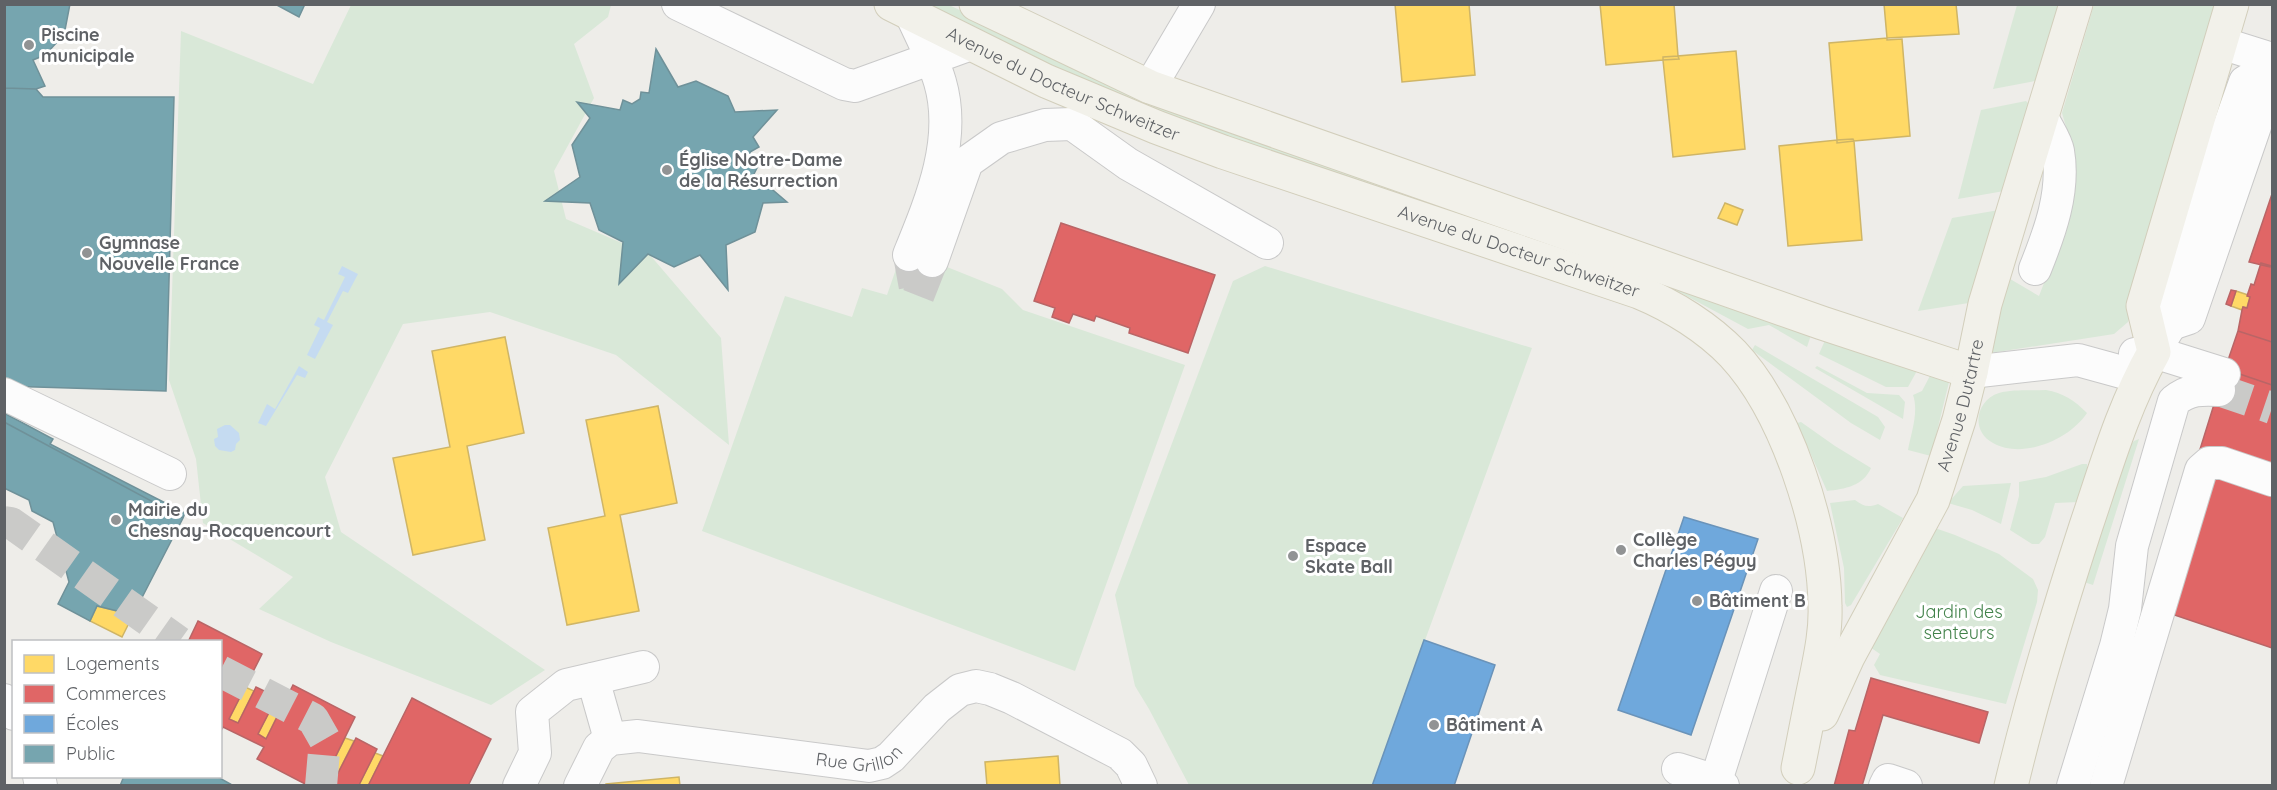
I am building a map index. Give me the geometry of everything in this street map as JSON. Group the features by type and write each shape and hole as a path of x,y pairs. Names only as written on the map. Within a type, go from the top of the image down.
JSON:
{"main road":[{"name":"Avenue du Docteur Schweitzer","path":"976,4 1150,87 1822,323 1971,372"},
{"name":"Avenue Dutartre","path":"1796,777 1848,657 1933,500 1959,420 1985,304 2076,4"},
{"path":"2011,786 2027,720 2064,594 2115,437 2147,365 2143,306 2232,4"},
{"name":"Avenue du Docteur Schweitzer","path":"901,9 1070,90 1156,127 1664,302 1717,339 1734,355 1765,397 1781,426 1809,503 1820,560 1825,606 1823,637 1796,777"}],"street":[{"path":"678,4 844,84 855,86 971,44"},
{"path":"1150,87 1199,4"},
{"path":"901,9 931,59 940,83 944,109 945,143 920,258 967,162 1001,138 1045,125 1072,124 1128,164 1267,243"},
{"path":"2221,43 2272,59"},
{"path":"2073,786 2126,609 2132,546 2174,401 2182,394 2212,384 2147,365 2171,324 2167,301 2245,82 2272,64"},
{"path":"2171,324 2189,318 2272,77"},
{"path":"1070,90 1072,124"},
{"path":"2035,269 2047,239 2060,192 2058,150 2042,117"},
{"path":"1128,164 1156,127"},
{"name":"Avenue du Docteur Schweitzer","path":"1971,372 2078,360 2147,365"},
{"path":"4,394 170,474"},
{"path":"2106,786 2201,470 2209,463 2222,463 2272,480"},
{"path":"1678,769 1720,783 1776,591"},
{"path":"519,786 535,753 532,712 566,685 643,667"},
{"path":"580,786 599,748 610,739 593,679"},
{"name":"Rue Grillon","path":"610,739 638,736 869,766 882,763 891,757 937,708 960,690 976,686 1012,698 1120,754 1131,765 1141,786"},
{"path":"1886,786 1888,780 1906,786"}],"green space":[{"path":"351,5 611,5 608,17 574,44 594,98 554,171 566,219 650,255 721,338 729,445 616,355 490,312 403,324 325,477 341,532 545,670 491,705 331,642 259,609 293,577 203,523 196,459 169,380 181,31 313,84"},
{"path":"916,5 949,5 1180,115 1811,335 1807,347 1769,325 1748,329 1681,293 1547,251 1177,127"},
{"path":"2017,5 2061,5 2040,80 1993,89"},
{"path":"2094,5 2224,5 2128,322 2114,334 1991,353 2005,276 2039,296 2068,221 2074,154 2062,113"},
{"path":"2026,101 2037,112 2010,190 1958,199 1981,110"},
{"path":"2005,209 1975,302 1918,311 1952,218"},
{"path":"902,252 932,261 1002,289 1023,310 1185,365 1075,671 702,531 785,296 852,317 862,288 887,295"},
{"name":"Espace Skate Ball","path":"1265,266 1532,348 1372,785 1189,785 1135,686 1115,595 1233,281"},
{"path":"1826,338 1918,369 1908,387 1886,387 1819,354"},
{"path":"1755,345 1878,417 1885,427 1880,440 1851,423 1752,350"},
{"path":"1817,366 1867,393 1899,395 1905,402 1903,419 1815,368"},
{"path":"1932,372 1950,378 1931,456 1908,450 1915,415 1913,395 1922,391"},
{"path":"2046,390 2068,398 2087,413 2069,431 2058,438 2031,448 2005,448 1993,443 1981,431 1979,416 1981,409 1991,397 2010,391"},
{"path":"1801,422 1871,468 1868,474 1853,486 1827,491 1797,423"},
{"path":"2139,439 2093,585 2081,581 2129,446"},
{"path":"2087,464 2087,474 2079,502 2055,503 2045,537 2039,544 2032,544 2010,530 2019,496 2019,482 2046,477"},
{"path":"2011,483 2001,524 1972,510 1948,503 1963,486"},
{"path":"1855,500 1866,506 1878,504 1903,518 1851,605 1847,607 1844,568 1830,503"},
{"name":"Jardin des senteurs","path":"1932,527 1999,554 2033,579 2038,590 2037,602 2006,704 1880,675 1874,665 1880,654 1867,645"}],"water":[{"path":"342,266 358,274 348,293 343,291 327,322 333,325 315,359 307,355 320,328 314,325 318,317 324,320 345,277 338,274"},
{"path":"299,366 308,372 305,378 297,375 266,426 258,423 267,404 275,409"},
{"path":"230,425 239,433 240,440 235,450 231,452 219,450 215,446 214,439 218,437 217,429"}],"building: Logements":[{"path":"1395,4 1469,4 1475,75 1402,82"},
{"path":"1600,4 1674,4 1678,56 1663,57 1663,60 1606,65"},
{"path":"1884,4 1956,4 1959,34 1887,38"},
{"path":"1887,38 1887,40 1902,39 1910,136 1854,141 1853,139 1837,140 1829,43"},
{"path":"1736,51 1745,149 1673,157 1663,60 1679,59 1678,56"},
{"path":"1678,56 1679,59 1663,60 1663,57"},
{"path":"1853,139 1854,141 1837,143 1837,140"},
{"path":"1837,140 1837,143 1854,141 1862,240 1788,246 1779,146"},
{"path":"1725,203 1743,210 1737,225 1718,218"},
{"path":"2236,291 2250,297 2247,308 2243,307 2242,310 2231,306"},
{"path":"505,337 524,433 467,446 485,540 413,555 393,458 450,447 432,351"},
{"path":"658,406 677,503 620,515 639,611 567,625 548,528 605,516 586,420"},
{"path":"58,543 64,565 56,568 49,546"},
{"path":"97,606 133,615 122,637 90,621"},
{"path":"245,687 254,691 238,723 229,719"},
{"path":"274,702 282,706 266,739 258,734"},
{"path":"345,738 354,741 338,773 329,770"},
{"path":"375,753 383,756 368,786 359,785"},
{"path":"1058,756 1060,786 987,786 985,762"},
{"path":"679,777 680,786 606,786 606,784"}],"building: Commerces":[{"path":"2272,194 2272,266 2270,267 2249,262"},
{"path":"1061,223 1215,275 1188,353 1129,333 1130,328 1096,316 1094,321 1073,314 1069,323 1052,317 1055,308 1034,301"},
{"path":"2261,263 2272,266 2272,342 2238,331 2243,307 2247,308 2250,297 2247,296 2251,284 2254,285"},
{"path":"2231,290 2236,291 2231,306 2226,304"},
{"path":"2238,331 2272,342 2272,385 2225,369"},
{"path":"2225,369 2272,385 2272,648 2151,607"},
{"path":"198,621 262,654 229,719 238,723 256,687 277,697 258,734 266,739 293,685 355,717 329,770 338,773 356,738 377,749 360,786 334,786 323,780 320,786 309,786 257,759 264,747 223,727 222,729 222,640 189,640"},
{"path":"1871,678 1988,712 1979,743 1883,715 1862,786 1834,786 1849,730 1855,731"},
{"path":"412,698 491,739 468,786 368,786"}],"building: Écoles":[{"name":"Bâtiment B","path":"1684,517 1758,539 1691,735 1618,710"},
{"name":"Bâtiment A","path":"1424,640 1495,665 1454,786 1372,786"}],"building: Public":[{"name":"Piscine municipale","path":"4,4 70,4 65,30 59,40 45,55 33,60 45,86 36,89 5,88"},
{"path":"275,4 305,4 299,17"},
{"name":"Église Notre-Dame de la Résurrection","path":"656,49 678,87 696,81 728,96 735,112 777,110 753,137 759,147 750,152 751,162 758,166 754,174 787,202 763,203 755,232 726,245 728,290 700,255 674,267 648,254 619,284 623,242 599,230 590,203 545,201 580,177 572,145 590,118 577,102 620,110 623,100 632,104 640,99 641,92 649,93"},
{"name":"Gymnase Nouvelle France","path":"5,88 36,89 43,97 174,97 166,391 4,386"},
{"path":"4,413 53,439 50,444 185,513 183,518 4,422"},
{"name":"Mairie du Chesnay-Rocquencourt","path":"4,422 183,518 133,615 97,606 90,621 58,604 69,582 53,522 32,511 29,500 4,488"},
{"path":"123,778 220,778 234,786 120,786"}],"tunnel":[{"path":"909,255 917,299 932,261"},
{"path":"2219,390 2272,408"},
{"path":"4,522 11,523 176,640"},
{"path":"222,672 313,719 325,740 321,786"}],"place":[{"name":"Piscine municipale","path":"29,45"},
{"name":"Église Notre-Dame de la Résurrection","path":"667,170"},
{"name":"Gymnase Nouvelle France","path":"87,253"},
{"name":"Mairie du Chesnay-Rocquencourt","path":"116,520"},
{"name":"Collège Charles Péguy","path":"1621,550"},
{"name":"Espace Skate Ball","path":"1293,556"},
{"name":"Bâtiment B","path":"1697,601"},
{"name":"Bâtiment A","path":"1434,725"}]}
